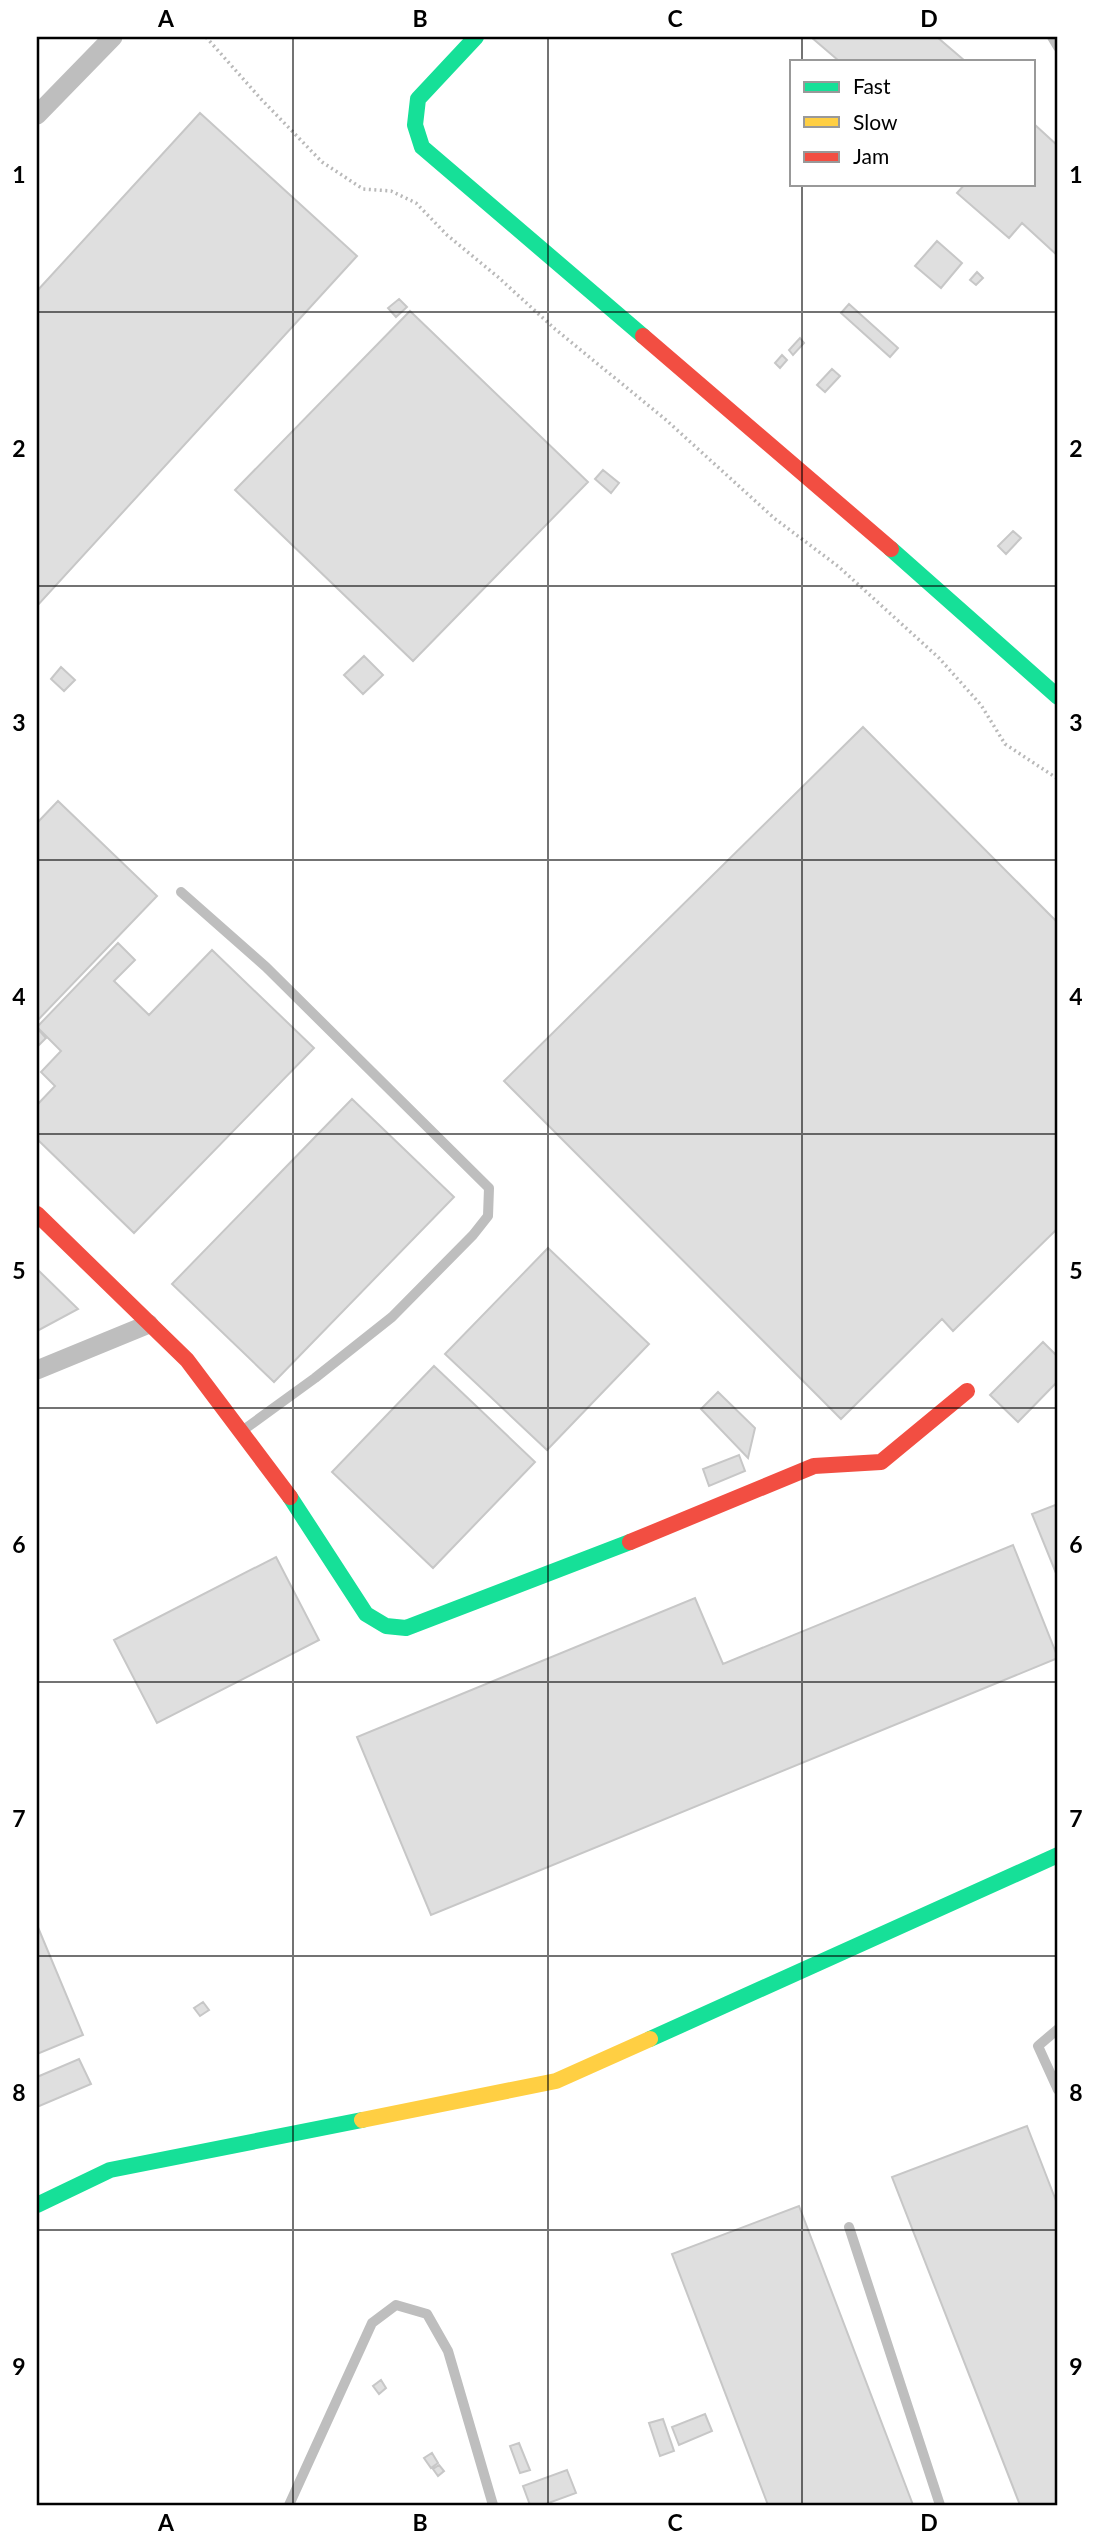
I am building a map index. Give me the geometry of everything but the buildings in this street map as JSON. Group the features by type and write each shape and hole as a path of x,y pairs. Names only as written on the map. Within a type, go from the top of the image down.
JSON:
{"street":[{"path":"37,115 113,37"},
{"path":"476,37 418,99 415,125 422,147 867,528 1058,697"},
{"path":"37,1214 187,1360 282,1485 366,1614 387,1626 406,1628 610,1550 814,1466 881,1462 967,1391"},
{"path":"37,1370 149,1324"},
{"path":"37,2204 110,2170 556,2081 1058,1855"}],"lane":[{"path":"1052,37 1058,47"},
{"path":"181,892 266,967 489,1188 488,1216 392,1317 315,1378 241,1431"},
{"path":"1058,2029 1038,2046 1058,2090"},
{"path":"849,2227 940,2505"},
{"path":"289,2505 372,2323 396,2305 427,2314 448,2351 493,2505"}],"path":[{"path":"206,37 322,162 363,189 391,191 416,203 447,235 555,329 665,419 774,519 839,568 939,658 981,705 1005,744 1058,779"}],"traffic: fast":[{"path":"476,37 418,99 415,125 422,147 643,336"},
{"path":"891,549 1058,697"},
{"path":"290,1497 366,1614 386,1626 406,1628 630,1542"},
{"path":"650,2039 1058,1855"},
{"path":"37,2205 110,2170 362,2120"}],"traffic: slow":[{"path":"362,2120 556,2081 650,2039"}],"traffic: jam":[{"path":"643,336 891,549"},
{"path":"37,1214 187,1360 290,1497"},
{"path":"630,1542 814,1466 881,1462 967,1391"}]}
